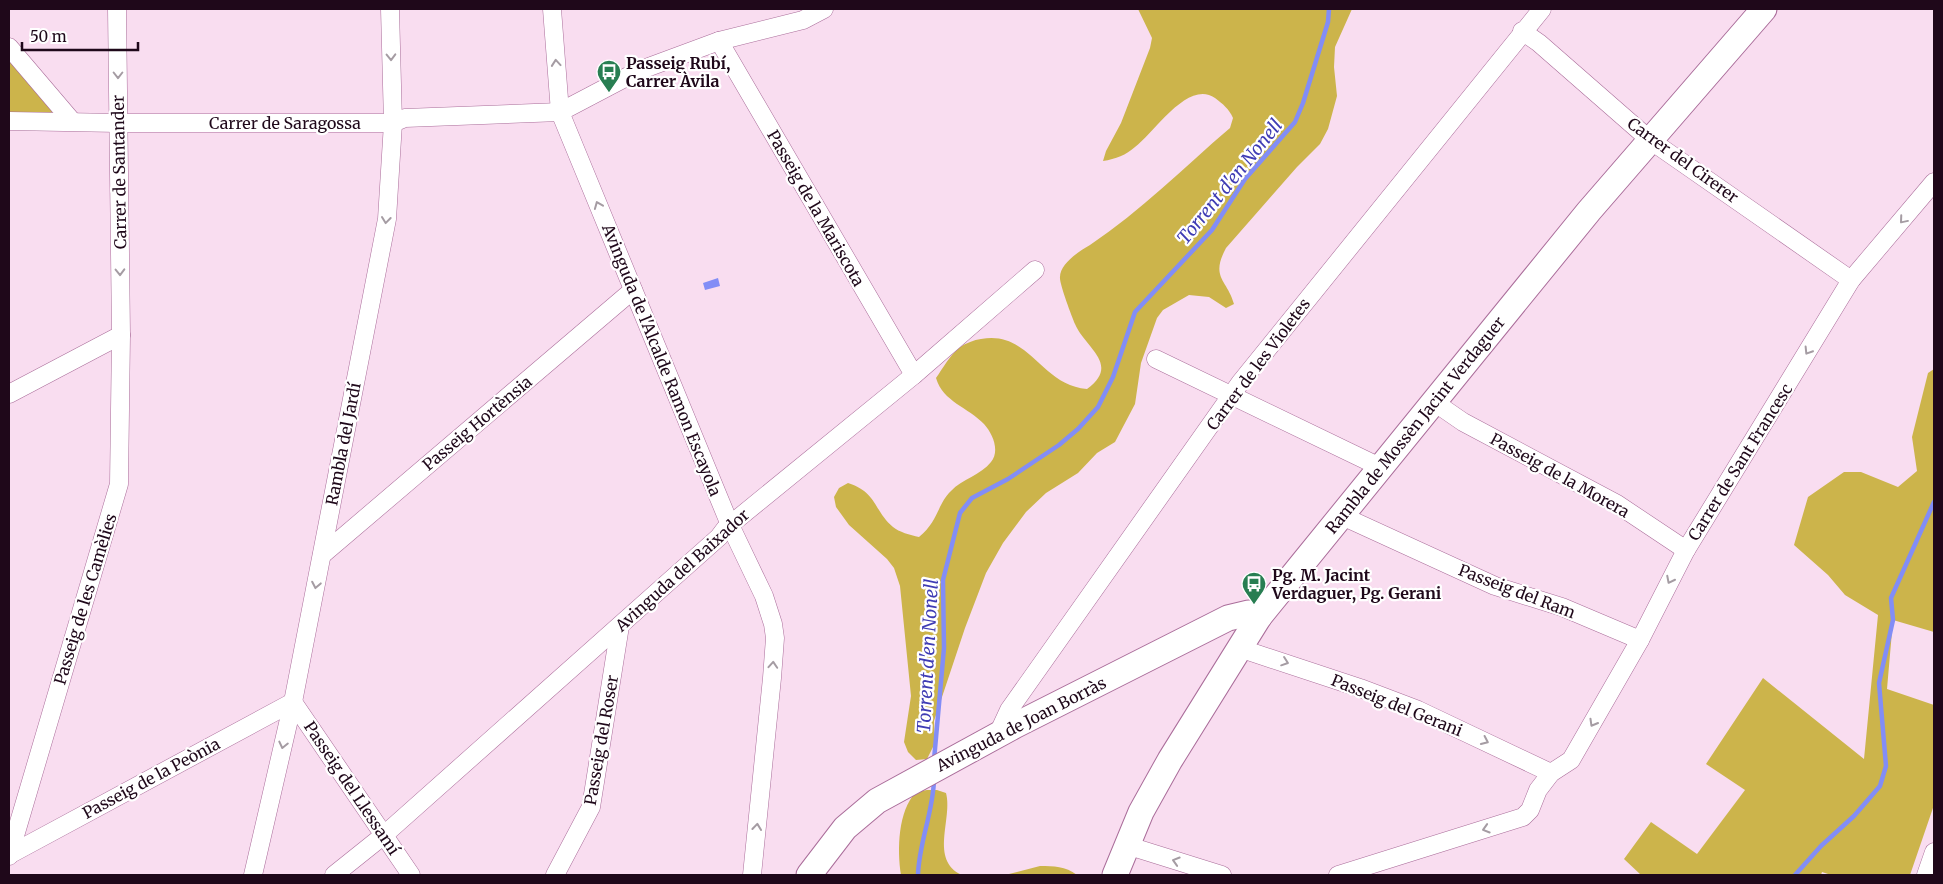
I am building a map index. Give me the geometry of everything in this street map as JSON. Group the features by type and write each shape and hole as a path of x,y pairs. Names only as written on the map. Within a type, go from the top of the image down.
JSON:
{"street":[{"name":"Carrer de Santander","path":"117,9 121,335"},
{"name":"Rambla del Jardí","path":"253,875 293,702 387,219 393,123 390,9"},
{"name":"Avinguda de l'Alcalde Ramon Escayola","path":"552,9 560,112 730,525 764,596 773,624 775,638 752,875"},
{"path":"560,112 638,71 719,41 803,20 824,9"},
{"name":"Carrer de les Violetes","path":"997,736 1009,710 1231,396 1522,31 1542,9"},
{"name":"Rambla de Mossèn Jacint Verdaguer","path":"1115,875 1126,844 1170,760 1259,617 1340,515 1650,140 1764,9"},
{"name":"Carrer del Cirerer","path":"1522,31 1540,43 1650,140 1851,280"},
{"name":"Passeig de la Mariscota","path":"719,41 914,375"},
{"path":"9,47 72,121"},
{"name":"Carrer de Saragossa","path":"9,121 72,121 118,124 393,123 406,118 560,112"},
{"name":"Carrer de Sant Francesc","path":"1551,773 1571,760 1640,640 1686,550 1851,280 1934,182"},
{"name":"Avinguda del Baixador","path":"334,875 384,835 620,626 730,525 914,375 1035,270"},
{"name":"Passeig Hortènsia","path":"322,555 633,290"},
{"path":"9,394 121,335"},
{"name":"Passeig de les Camèlies","path":"9,856 119,484 121,335"},
{"path":"1156,359 1380,467"},
{"name":"Passeig de la Morera","path":"1434,402 1463,422 1617,504 1686,550"},
{"name":"Passeig del Ram","path":"1340,515 1495,586 1562,607 1640,640"},
{"name":"Avinguda de Joan Borràs","path":"809,875 845,828 877,801 997,736 1228,618 1248,613 1259,617"},
{"name":"Passeig del Roser","path":"555,875 591,807 620,626"},
{"name":"Passeig del Gerani","path":"1239,648 1360,688 1418,710 1551,773"},
{"name":"Passeig de la Peònia","path":"9,856 293,702"},
{"name":"Passeig del Llessamí","path":"293,702 410,875"},
{"path":"1338,875 1523,817 1530,810 1538,790 1551,773"},
{"path":"1126,844 1222,875"},
{"path":"1926,875 1934,852"}],"shaded area":[{"path":"1138,9 1352,9 1335,47 1334,67 1337,96 1328,129 1320,144 1297,167 1226,248 1221,258 1220,272 1234,304 1226,308 1209,297 1189,295 1163,310 1157,318 1141,363 1135,404 1115,442 1097,453 1078,473 1046,493 1026,512 1003,543 986,573 965,628 934,721 935,743 927,759 916,760 908,752 904,742 911,696 900,586 894,568 887,559 849,525 836,507 834,497 839,488 848,483 858,487 870,497 893,527 901,532 919,537 930,525 943,501 951,491 991,462 994,458 995,448 993,438 987,428 978,418 950,399 939,386 936,378 953,354 967,343 981,339 998,338 1012,342 1058,378 1071,385 1087,389 1097,380 1101,372 1101,364 1098,356 1080,333 1073,320 1060,280 1063,267 1076,254 1109,232 1162,189 1230,128 1233,118 1226,107 1215,98 1205,94 1194,96 1183,101 1172,110 1132,150 1103,161 1106,151 1121,123 1150,48 1152,38"},
{"path":"9,47 72,121 9,121"},
{"path":"1934,369 1934,632 1893,620 1887,689 1934,705 1934,805 1910,875 1831,875 1822,872 1821,875 1641,875 1624,859 1651,822 1697,854 1745,790 1706,764 1763,678 1864,759 1878,615 1845,595 1828,575 1794,545 1808,497 1844,472 1861,472 1898,487 1917,471 1912,437 1928,373"},
{"path":"937,790 946,793 947,815 944,849 947,860 952,868 962,875 901,875 899,842 902,820 910,800 916,792"},
{"path":"1040,866 1064,868 1077,875 1005,875"}],"water":[{"path":"718,278 720,286 705,290 703,283"}],"waterway":[{"name":"Torrent d'en Nonell","path":"934,760 944,648 943,580 960,513 972,498 1008,479 1059,445 1078,429 1098,407 1113,377 1135,312 1212,230 1245,179 1295,122 1303,103 1328,22 1329,9"},
{"path":"1795,875 1821,846 1854,816 1880,786 1886,766 1879,683 1893,620 1891,598 1934,502"},
{"name":"Torrent d'en Nonell","path":"918,875 934,780"}],"place":[{"name":"Passeig Rubí, Carrer Àvila","path":"609,93"},
{"name":"Pg. M. Jacint Verdaguer, Pg. Gerani","path":"1254,605"}]}
